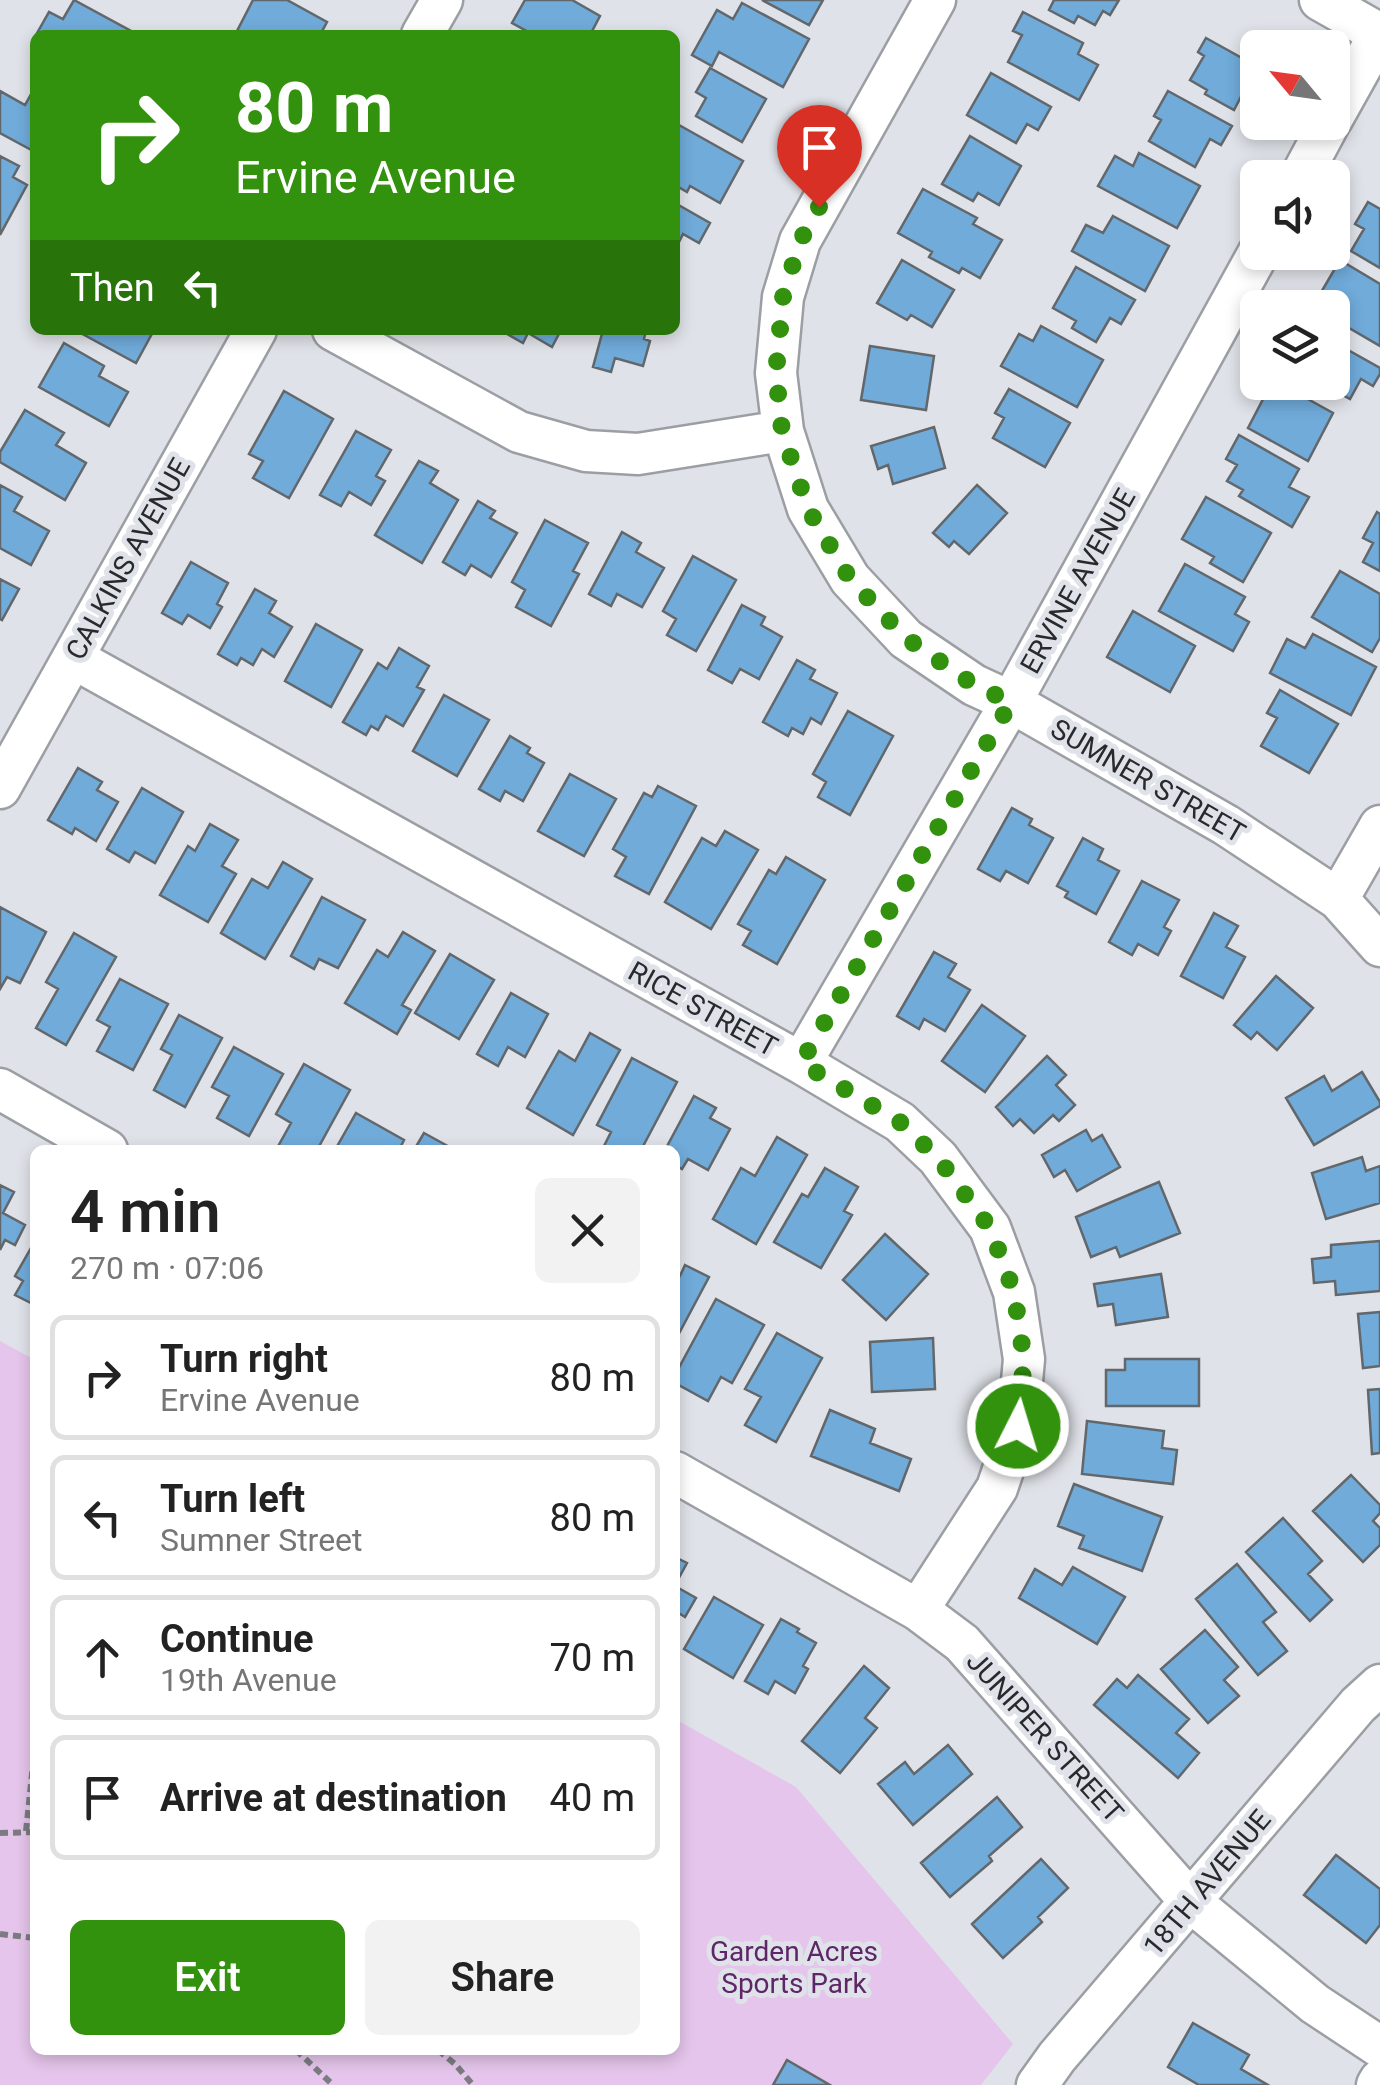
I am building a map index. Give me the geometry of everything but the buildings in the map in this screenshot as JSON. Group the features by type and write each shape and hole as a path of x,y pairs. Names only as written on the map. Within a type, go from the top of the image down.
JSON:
{"street":[{"path":"425,30 442,0"},
{"name":"SUMNER STREET","path":"935,0 800,241 783,297 776,373 782,431 808,509 850,579 906,638 974,685 1226,824 1338,899 1380,946"},
{"path":"1320,0 1380,33 1350,88"},
{"name":"ERVINE AVENUE","path":"801,1063 1011,702 1249,270"},
{"name":"CALKINS AVENUE","path":"0,788 253,335"},
{"path":"343,335 519,432 586,451 638,454 782,431"},
{"name":"RICE STREET","path":"73,658 801,1063 900,1122 938,1158 990,1228 1014,1292 1024,1359 1018,1426 997,1488 918,1610"},
{"path":"1338,899 1380,826"},
{"path":"0,1089 99,1145"},
{"name":"JUNIPER STREET","path":"680,1475 918,1610 962,1643 1191,1902 1314,2004 1380,2047"},
{"name":"18TH AVENUE","path":"1037,2085 1358,1705 1380,1685"}],"path":[{"path":"0,1833 30,1832"},
{"path":"0,1934 30,1937"},
{"path":"301,2055 333,2085"},
{"path":"444,2055 473,2085"}],"green space":[{"name":"Garden Acres Sports Park","path":"0,1341 30,1357 30,2055 680,2055 680,1722 796,1787 1013,2044 981,2085 0,2085"}],"route":[{"path":"819,207 800,241 783,297 776,373 782,431 808,509 850,579 906,638 974,685 1011,702 801,1063 900,1122 938,1158 990,1228 1014,1292 1024,1359 1018,1426"}]}
